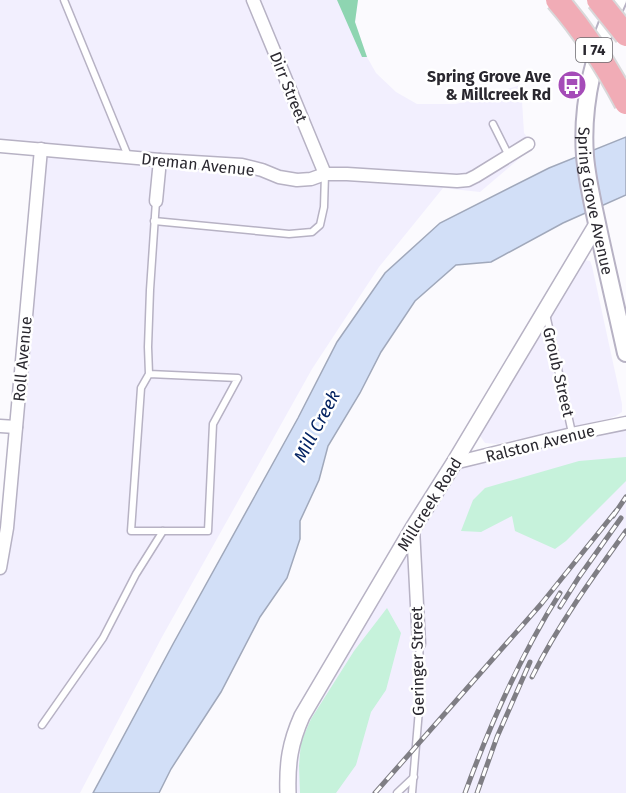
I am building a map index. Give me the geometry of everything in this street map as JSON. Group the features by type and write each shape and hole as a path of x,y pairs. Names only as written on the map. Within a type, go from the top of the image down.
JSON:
{"highway":[{"name":"I 74","path":"557,0 610,72 626,103"},
{"name":"I 74","path":"609,4 626,35"}],"main road":[{"name":"Spring Grove Avenue","path":"609,4 596,57 584,131 586,169 626,353"}],"street":[{"name":"Dirr Street","path":"253,0 325,174"},
{"name":"Dreman Avenue","path":"0,146 242,165 279,177 297,180 311,179 325,174 347,174 457,181 468,180 476,176 528,144"},
{"name":"Roll Avenue","path":"0,568 7,528 41,149"},
{"path":"156,201 160,160"},
{"name":"Millcreek Road","path":"288,793 288,757 302,716 597,224"},
{"name":"Ralston Avenue","path":"454,463 626,423"},
{"path":"0,426 16,427"},
{"name":"Geringer Street","path":"413,528 419,644"}],"lane":[{"path":"64,0 128,157"},
{"path":"493,124 509,157"},
{"path":"154,221 289,234 312,232 320,225 324,207 325,174"},
{"path":"149,374 238,378 213,424 208,531 131,531 141,388 149,374 150,290 156,201"},
{"name":"Groub Street","path":"545,310 572,434"},
{"path":"42,725 103,638 136,574 163,531"},
{"name":"Geringer Street","path":"412,793 421,686 419,644"},
{"path":"397,793 414,776"}],"shaded area":[{"path":"0,0 358,0 355,22 367,57 376,73 396,92 417,104 456,104 521,85 524,133 534,146 480,192 443,188 379,267 312,369 162,637 80,793 0,793 0,568 41,149 0,146"},
{"path":"584,260 590,261 592,266 622,412 608,419 497,444 485,443 480,433"},
{"path":"626,423 626,793 288,793 291,743 454,463"}],"green space":[{"path":"337,0 358,0 355,22 367,57 362,57"},
{"path":"626,457 626,481 566,541 555,549 515,531 512,516 481,532 461,531 473,500 485,488 579,461"},
{"path":"387,608 401,633 386,690 371,712 356,765 336,793 300,793 301,742 311,719 354,651"}],"water":[{"name":"Mill Creek","path":"626,137 626,195 563,223 491,262 456,265 415,301 381,352 360,393 328,446 319,480 300,521 300,539 287,578 260,617 221,692 171,769 159,793 93,793 298,418 337,342 385,273 440,223 549,168"}],"railway":[{"path":"613,516 626,497"},
{"path":"375,793 542,603 616,511"},
{"path":"560,607 621,518"},
{"path":"532,677 564,620 626,531"},
{"path":"465,793 507,690 560,593"},
{"path":"477,793 497,737 530,662"}],"place":[{"name":"Spring Grove Ave & Millcreek Rd","path":"572,85"}]}
